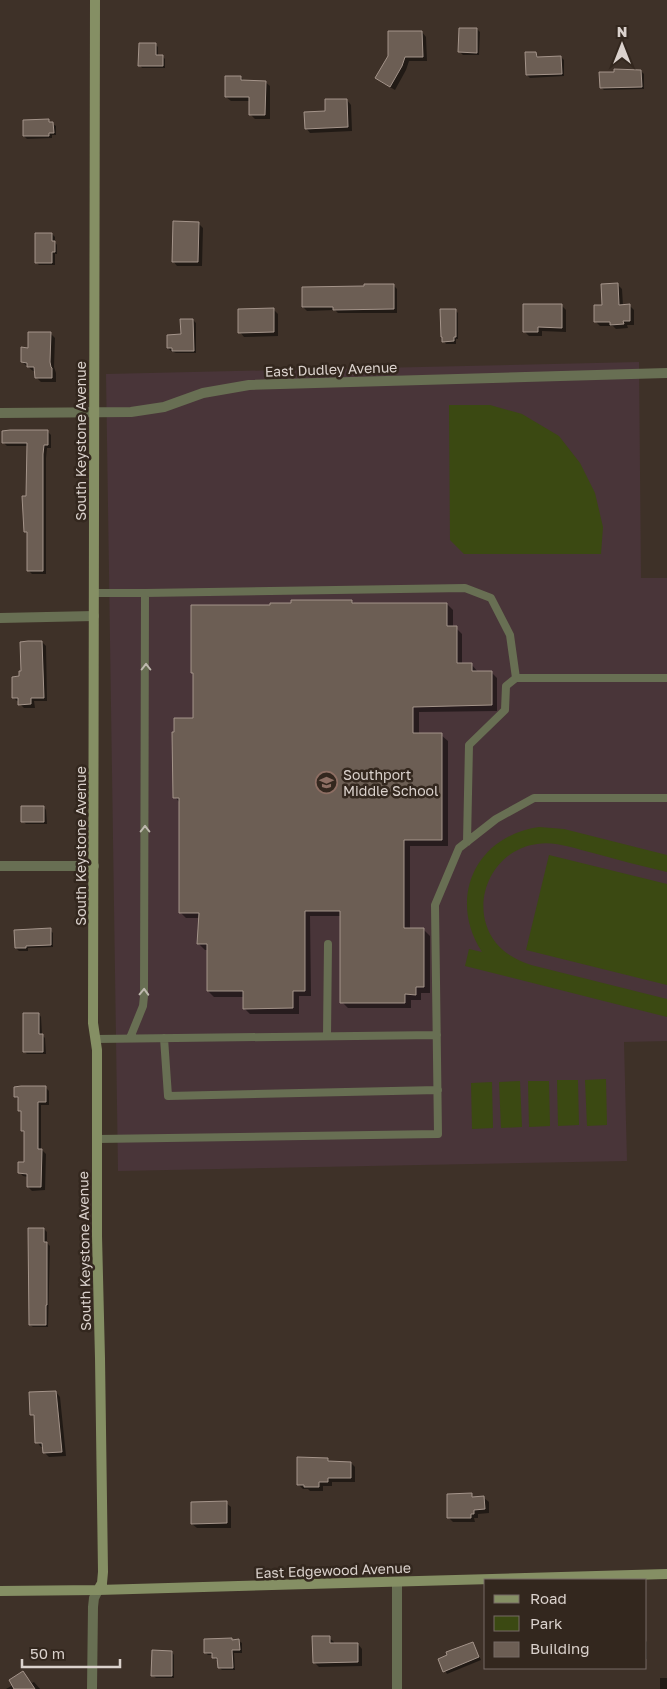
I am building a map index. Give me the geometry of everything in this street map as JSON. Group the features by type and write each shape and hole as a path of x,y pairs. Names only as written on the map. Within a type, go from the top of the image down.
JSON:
{"main road":[{"name":"South Keystone Avenue","path":"95,0 93,1023 96,1039 97,1236 103,1572 102,1583 98,1590"},
{"name":"East Edgewood Avenue","path":"498,1579 667,1574"},
{"name":"East Edgewood Avenue","path":"0,1591 484,1579"}],"street":[{"name":"East Dudley Avenue","path":"0,413 131,412 164,407 203,393 248,386 667,373"},
{"path":"0,618 94,616"},
{"path":"0,866 94,866"},
{"path":"396,1689 397,1582"},
{"name":"South Keystone Avenue","path":"92,1689 92,1607 98,1590"}],"lane":[{"path":"94,593 145,594 465,588 491,598 510,635 516,678"},
{"path":"130,1038 143,1006 144,996 145,594"},
{"path":"467,842 469,745 505,710 506,686 516,678 667,678"},
{"path":"97,1139 438,1134 435,905 459,848 496,819 534,798 667,798"},
{"path":"327,1036 328,944"},
{"path":"96,1039 437,1035"},
{"path":"164,1038 168,1096 438,1090"}],"shaded area":[{"path":"639,362 641,578 667,578 667,1041 624,1042 627,1161 118,1171 106,374"}],"green space":[{"path":"449,405 490,405 522,414 559,436 580,463 595,493 603,527 601,554 464,554 450,540"},
{"path":"539,827 564,829 667,855 667,872 558,844 544,843 521,848 507,857 496,868 488,882 484,897 484,913 488,928 496,943 512,956 531,965 667,999 667,1017 465,966 469,949 482,952 472,931 467,911 468,891 474,873 484,856 499,843 517,833"},
{"path":"549,855 667,884 667,985 526,950"},
{"path":"606,1079 607,1125 587,1126 585,1080"},
{"path":"557,1080 578,1080 579,1125 558,1126"},
{"path":"520,1081 522,1127 501,1128 499,1082"},
{"path":"528,1081 549,1081 550,1126 529,1127"},
{"path":"492,1082 493,1128 472,1129 471,1083"}],"building":[{"path":"459,28 477,28 477,53 458,52"},
{"path":"388,31 422,31 423,57 405,57 390,87 375,78 388,56"},
{"path":"139,43 156,43 156,55 163,55 163,66 138,66"},
{"path":"525,52 536,52 537,57 561,56 562,74 526,75"},
{"path":"614,69 641,70 642,87 600,88 599,72 614,72"},
{"path":"225,76 241,76 241,80 266,81 265,115 249,115 249,97 225,97"},
{"path":"325,99 347,99 348,127 305,129 304,112 325,111"},
{"path":"49,119 49,122 53,122 54,133 49,133 49,136 23,136 23,120"},
{"path":"173,221 199,222 198,262 172,262"},
{"path":"35,233 52,233 52,241 55,241 55,252 52,252 52,263 35,263"},
{"path":"618,283 619,305 630,304 630,321 623,321 624,324 610,325 610,322 594,322 594,305 602,305 601,284"},
{"path":"364,284 394,284 394,309 333,310 333,307 302,307 302,287 364,286"},
{"path":"523,304 562,304 562,328 538,327 538,332 523,332"},
{"path":"274,308 274,332 238,333 238,309"},
{"path":"440,309 456,309 456,337 454,337 454,341 442,342"},
{"path":"180,319 193,319 194,351 172,351 172,348 167,348 167,335 181,334"},
{"path":"28,332 51,332 50,362 52,378 35,378 34,367 27,367 27,363 21,362 21,347 28,348"},
{"path":"48,430 48,445 44,445 43,454 43,571 27,571 27,532 24,532 22,496 26,496 27,443 2,443 2,431"},
{"path":"291,600 352,600 352,603 447,603 447,626 457,626 457,663 472,663 472,671 492,671 492,705 413,707 413,733 442,733 442,840 404,840 404,928 424,928 424,987 416,987 416,995 405,994 405,1003 340,1003 340,911 305,911 305,991 293,991 293,1008 243,1009 243,991 207,991 207,944 197,944 199,913 179,913 179,798 173,798 172,732 174,732 174,718 193,718 191,605 270,605 270,603 291,603"},
{"path":"42,641 44,698 31,698 31,704 18,705 18,698 12,698 12,677 19,676 19,671 21,671 20,642"},
{"path":"21,806 44,806 44,822 21,822"},
{"path":"51,928 51,945 15,948 14,930"},
{"path":"23,1013 39,1013 39,1034 43,1034 43,1052 23,1052"},
{"path":"46,1086 46,1102 38,1102 38,1149 42,1149 41,1187 27,1187 27,1174 18,1173 18,1162 24,1162 24,1131 21,1131 21,1111 18,1111 18,1097 14,1097 14,1087"},
{"path":"28,1228 44,1228 44,1242 47,1242 46,1325 29,1325"},
{"path":"56,1391 62,1452 43,1453 42,1443 35,1443 34,1415 30,1415 29,1392"},
{"path":"297,1457 328,1458 328,1461 351,1462 351,1478 328,1478 328,1482 319,1482 319,1487 297,1485"},
{"path":"472,1493 472,1497 484,1496 485,1509 474,1510 471,1518 447,1518 447,1494"},
{"path":"227,1501 227,1523 191,1524 191,1502"},
{"path":"312,1636 330,1636 330,1643 358,1643 358,1662 313,1663"},
{"path":"232,1638 232,1640 239,1639 240,1650 232,1650 233,1668 218,1668 217,1658 212,1658 212,1653 204,1653 204,1639"},
{"path":"473,1642 479,1657 443,1672 438,1659 447,1655 446,1652"},
{"path":"152,1650 172,1651 172,1676 151,1676"},
{"path":"23,1671 35,1689 14,1689 9,1680"}],"place":[{"name":"Southport Middle School","path":"327,782"}]}
